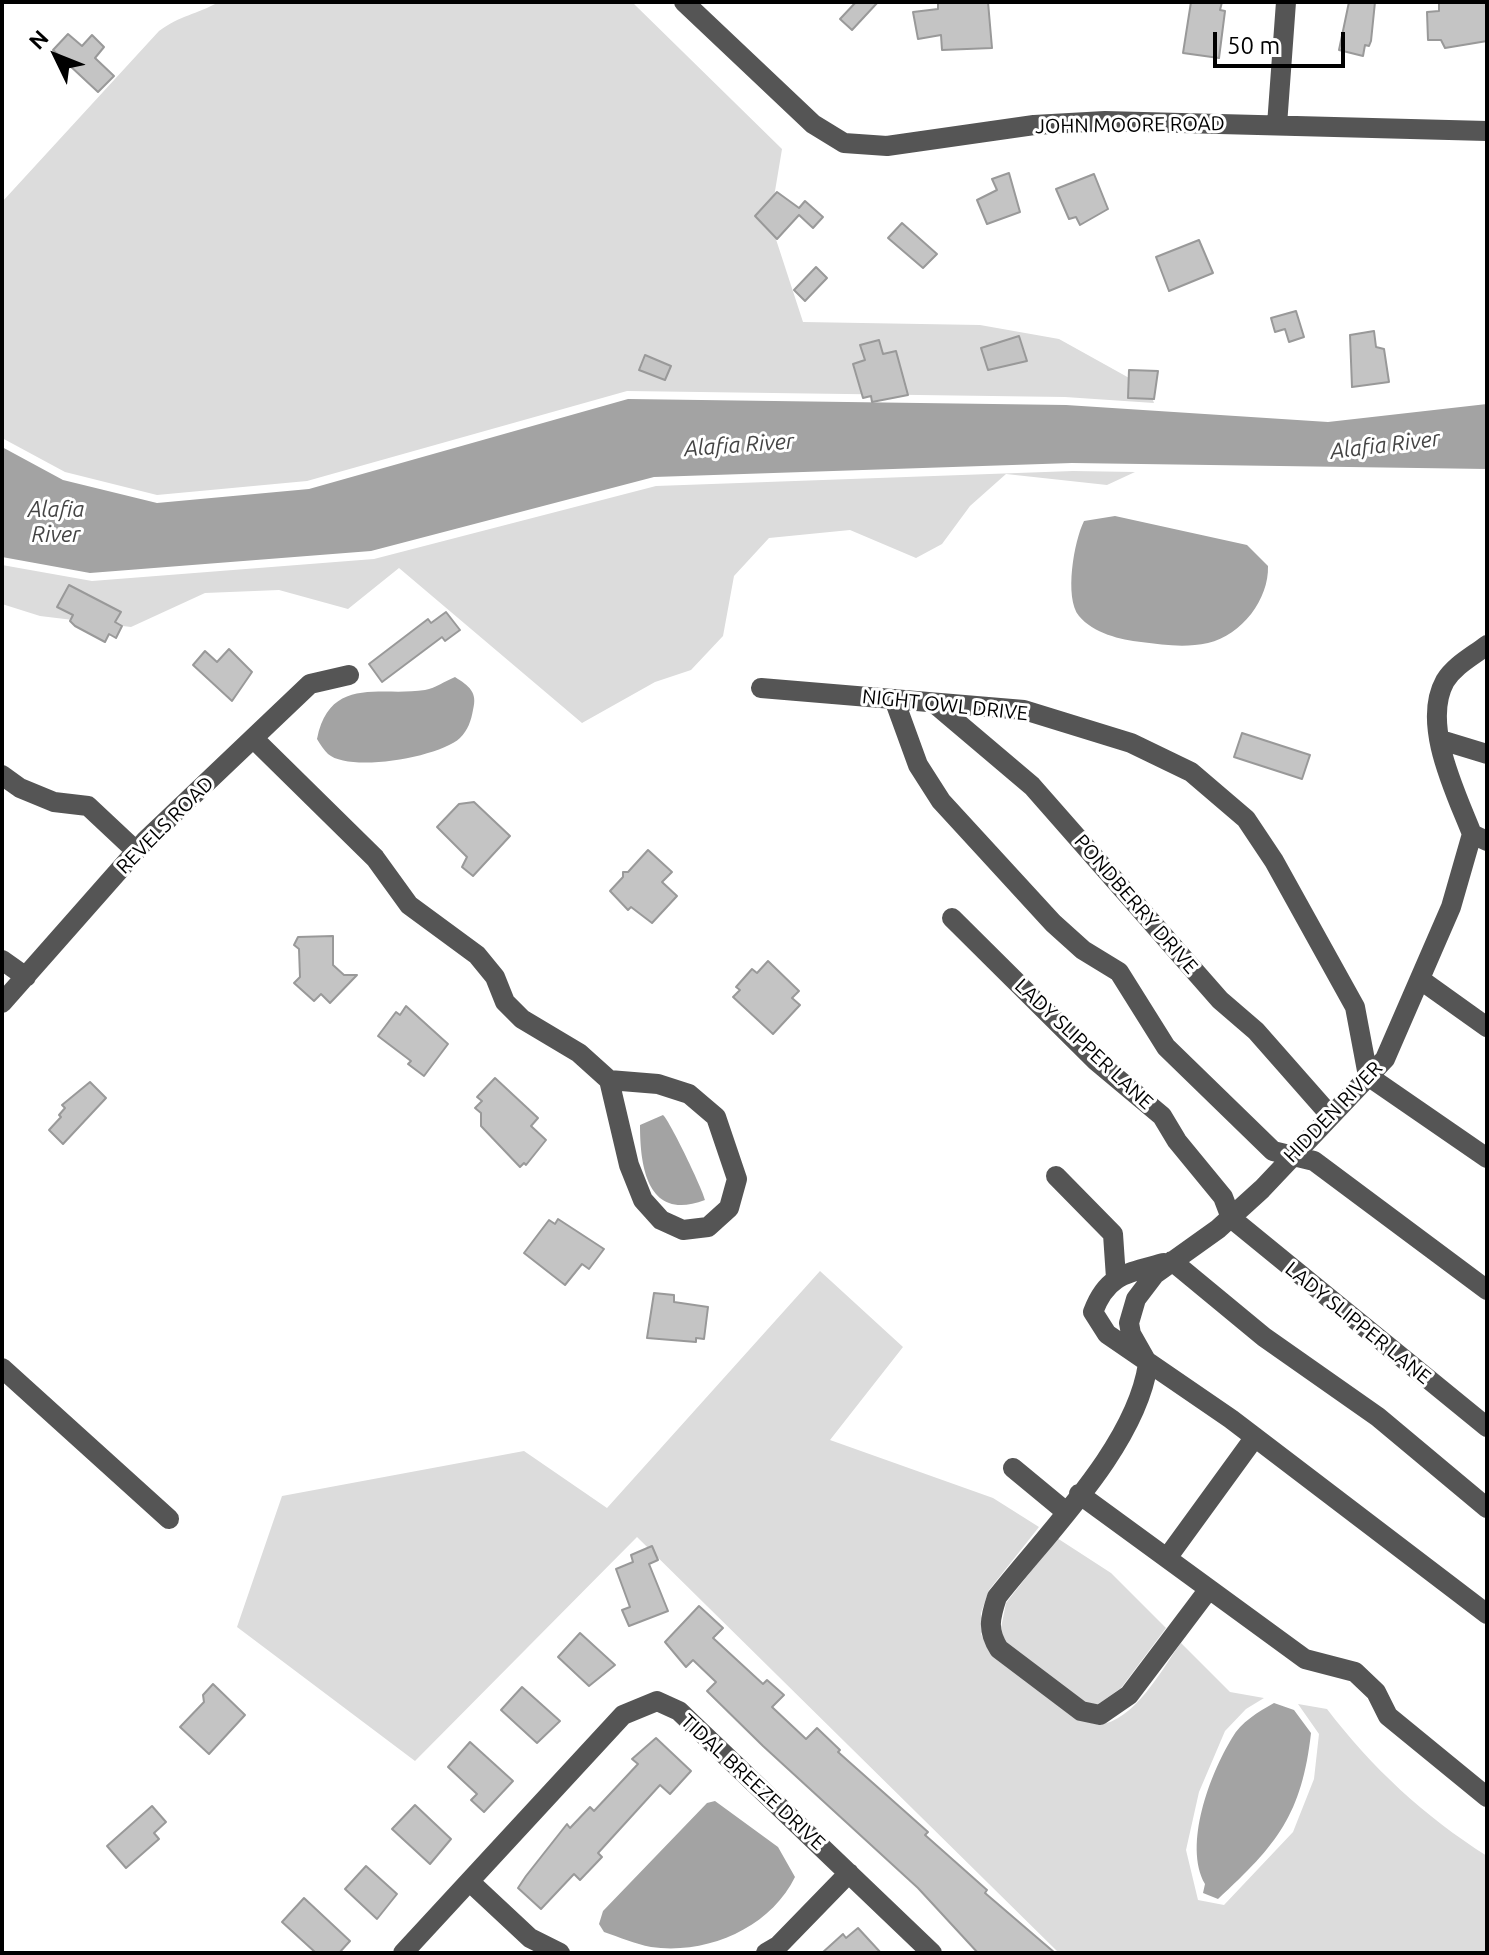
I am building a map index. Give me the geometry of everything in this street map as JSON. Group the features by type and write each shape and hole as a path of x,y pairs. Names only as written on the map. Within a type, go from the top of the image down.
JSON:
{"street":[{"name":"JOHN MOORE ROAD","path":"684,2 813,124 844,143 887,146 1078,122 1487,131"},
{"path":"1277,125 1286,2"},
{"path":"1480,838 1445,764 1436,705 1445,682 1456,668 1487,645"},
{"path":"1456,668 1487,665"},
{"name":"REVELS ROAD","path":"2,1003 136,851 310,684 349,675"},
{"name":"NIGHT OWL DRIVE","path":"761,688 1024,710 1131,743 1191,772 1246,819 1280,871 1355,1007 1368,1076"},
{"path":"894,699 918,765 941,801 1053,923 1083,950 1119,972 1166,1047 1273,1151 1314,1161 1487,1290"},
{"name":"PONDBERRY DRIVE","path":"934,703 1032,786 1220,1000 1256,1031 1330,1115"},
{"path":"254,739 375,858 409,905 477,955 495,977 505,1002 522,1019 579,1053 609,1080 629,1165 643,1200 661,1220 683,1230 708,1227 729,1208 737,1179 716,1117 689,1094 658,1084 609,1080"},
{"path":"1441,740 1487,754"},
{"path":"2,775 20,788 54,802 88,806 136,851"},
{"name":"HIDDEN RIVER","path":"1148,1364 1131,1334 1131,1311 1144,1287 1172,1261 1231,1218 1385,1059 1480,838"},
{"name":"LADY SLIPPER LANE","path":"952,918 1095,1060 1162,1116 1177,1141 1223,1197 1231,1218 1487,1427"},
{"path":"2,960 26,977"},
{"path":"1421,980 1487,1027"},
{"path":"1368,1076 1487,1158"},
{"path":"1056,1176 1089,1206 1113,1234 1116,1278 1101,1291 1093,1312 1107,1334 1255,1437 1487,1614"},
{"path":"1172,1261 1264,1337 1378,1417 1487,1508"},
{"name":"HIDDEN RIVER","path":"1116,1278 1172,1261"},
{"path":"1148,1364 1141,1400 1123,1435 997,1597 990,1617 990,1635 999,1649 1081,1711 1100,1715 1129,1695 1209,1589"},
{"path":"2,1368 169,1519"},
{"path":"1167,1558 1255,1437"},
{"path":"1013,1468 1065,1511"},
{"path":"1079,1494 1305,1659 1355,1672 1376,1692 1388,1716 1487,1797"},
{"name":"TIDAL BREEZE DRIVE","path":"403,1953 623,1715 657,1701 679,1711 932,1953"},
{"path":"766,1953 778,1946 849,1873"},
{"path":"470,1882 530,1938 560,1953"}],"shaded area":[{"path":"219,2 632,2 782,149 770,221 803,322 980,325 1059,339 1149,389 1154,403 1065,397 627,391 307,481 157,495 65,472 2,438 2,202 159,31"},
{"path":"1073,471 1135,472 1107,485 1006,474 970,506 942,544 916,558 850,530 769,538 734,576 723,636 691,670 655,682 582,723 399,568 348,609 279,590 205,593 131,627 40,616 2,604 2,565 92,581 374,559 656,486"},
{"path":"820,1271 903,1347 830,1440 993,1498 1039,1527 989,1590 981,1613 981,1634 991,1654 1098,1725 1124,1714 1135,1704 1181,1643 1230,1692 1264,1698 1246,1709 1225,1731 1199,1792 1186,1850 1198,1900 1224,1905 1293,1832 1314,1779 1319,1734 1298,1704 1327,1709 1400,1790 1487,1856 1487,1953 1059,1953 637,1537 415,1761 237,1627 282,1496 524,1451 607,1508"},
{"path":"1057,1538 1111,1573 1166,1628 1121,1688 1097,1705 1084,1702 1006,1643 1000,1633 1006,1603"}],"water":[{"name":"Alafia River","path":"628,399 1066,405 1328,422 1487,404 1487,469 1072,463 654,477 371,551 90,573 2,557 2,447 63,480 157,503 309,489"},
{"path":"1115,516 1247,545 1268,566 1264,591 1251,614 1220,639 1191,645 1125,639 1108,635 1085,622 1074,608 1072,596 1077,542 1084,521"},
{"path":"455,677 471,690 474,704 467,729 449,745 395,760 355,762 339,760 328,754 317,739 333,705 345,697 359,693 425,690"},
{"path":"663,1115 705,1200 686,1205 671,1204 659,1197 651,1187 642,1158 640,1125"},
{"path":"1274,1703 1294,1710 1311,1733 1301,1786 1293,1807 1271,1844 1218,1899 1203,1893 1205,1884 1197,1850 1202,1810 1215,1771 1236,1732 1250,1718"},
{"path":"715,1801 778,1847 795,1877 784,1895 753,1924 715,1942 694,1947 651,1947 604,1932 599,1924 603,1911 707,1803"}],"building":[{"path":"856,2 878,2 852,30 840,19"},
{"path":"938,2 988,2 992,48 942,50 941,35 918,39 913,12 938,9"},
{"path":"1191,2 1222,2 1220,10 1225,11 1219,58 1183,53"},
{"path":"1349,2 1375,2 1371,41 1369,46 1365,45 1363,56 1339,50"},
{"path":"1439,2 1486,2 1487,41 1445,48 1441,40 1428,40 1427,12 1439,11"},
{"path":"68,34 82,46 92,35 104,47 95,58 114,76 98,92 53,50"},
{"path":"1009,173 1020,212 987,224 977,200 997,190 992,179"},
{"path":"1094,174 1108,209 1080,225 1076,217 1069,219 1056,189"},
{"path":"777,192 799,208 805,201 823,217 813,228 799,215 777,239 755,216"},
{"path":"902,223 937,254 923,268 888,238"},
{"path":"1199,240 1213,273 1169,291 1156,257"},
{"path":"816,267 827,278 805,301 794,290"},
{"path":"1296,311 1304,337 1289,342 1285,329 1275,332 1271,318"},
{"path":"1374,331 1376,347 1384,349 1389,382 1352,387 1350,335"},
{"path":"1019,336 1027,361 988,370 981,348"},
{"path":"879,340 883,354 896,351 908,395 872,402 871,396 863,398 853,364 865,360 860,345"},
{"path":"645,355 671,366 665,380 639,370"},
{"path":"1129,370 1158,371 1154,399 1128,398"},
{"path":"69,585 121,612 115,622 122,626 116,638 109,634 105,642 75,626 70,621 73,615 57,607"},
{"path":"446,612 460,630 445,641 442,637 382,682 369,664 428,619 431,623"},
{"path":"229,649 252,672 232,701 193,665 205,651 217,662"},
{"path":"1242,733 1310,755 1302,779 1234,757"},
{"path":"474,802 510,836 473,876 462,867 467,857 437,827 459,804"},
{"path":"648,850 672,872 662,882 677,896 652,923 631,907 628,910 610,891 623,877 623,872 628,872"},
{"path":"333,936 333,965 344,975 357,975 330,1003 321,994 314,1001 294,983 300,977 299,949 294,945 298,937"},
{"path":"768,961 799,991 792,998 800,1005 773,1034 733,997 740,990 736,987 752,969 757,973"},
{"path":"406,1006 448,1044 424,1076 408,1064 411,1061 378,1036 396,1012 400,1015"},
{"path":"495,1078 538,1118 531,1126 546,1140 526,1165 524,1163 520,1167 481,1126 481,1113 475,1108 482,1101 477,1097"},
{"path":"90,1082 106,1098 63,1144 49,1130 61,1117 59,1115 65,1108 62,1105"},
{"path":"558,1219 604,1249 589,1269 582,1264 565,1285 524,1253 549,1220 555,1224"},
{"path":"654,1293 674,1295 674,1302 708,1307 704,1339 696,1338 696,1342 647,1338"},
{"path":"652,1546 658,1560 649,1564 668,1611 629,1626 622,1610 630,1607 616,1569 633,1562 631,1555"},
{"path":"699,1606 723,1628 713,1638 763,1684 767,1680 784,1695 772,1707 806,1739 817,1728 840,1750 838,1752 928,1832 925,1835 987,1890 985,1893 1055,1953 978,1953 918,1888 763,1746 707,1691 716,1682 693,1660 686,1667 665,1642"},
{"path":"580,1633 615,1665 589,1686 558,1657"},
{"path":"213,1684 245,1715 209,1754 180,1727 204,1702 203,1695"},
{"path":"522,1687 560,1721 537,1743 501,1710"},
{"path":"656,1738 691,1771 670,1794 660,1785 598,1853 602,1857 580,1880 574,1874 541,1909 518,1888 526,1876 567,1824 570,1828 590,1807 594,1811 638,1764 632,1759"},
{"path":"470,1742 513,1781 484,1812 471,1800 477,1794 448,1767"},
{"path":"415,1805 451,1839 430,1864 392,1829"},
{"path":"152,1806 166,1822 154,1833 159,1839 126,1868 107,1846"},
{"path":"366,1866 397,1894 377,1919 345,1889"},
{"path":"304,1898 350,1941 339,1953 316,1953 282,1922"},
{"path":"858,1928 881,1953 822,1953 843,1934 846,1938"}]}
